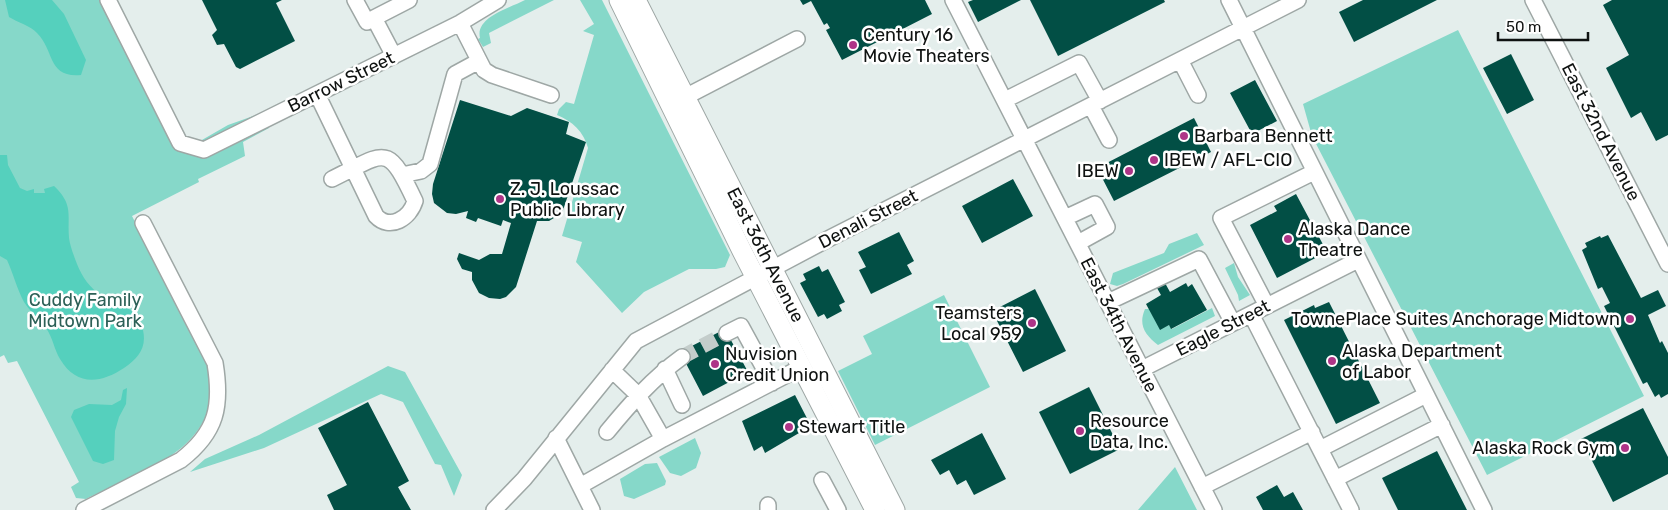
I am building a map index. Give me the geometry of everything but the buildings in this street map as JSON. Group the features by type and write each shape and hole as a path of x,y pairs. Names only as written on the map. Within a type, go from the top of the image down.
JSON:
{"main road":[{"name":"East 36th Avenue","path":"618,0 763,273 895,510"},
{"name":"East 36th Avenue","path":"636,0 685,97 763,273 802,367 875,510"}],"street":[{"name":"Barrow Street","path":"108,0 180,142 204,150 460,23 498,0"},
{"path":"355,0 367,22 409,0"},
{"name":"East 34th Avenue","path":"953,0 1214,510"},
{"path":"1229,0 1484,510"},
{"name":"Denali Street","path":"494,510 524,479 636,341 763,273 1298,0"},
{"name":"East 32nd Avenue","path":"1533,0 1668,264"},
{"path":"374,18 394,56"},
{"path":"460,23 484,70 492,75 551,95"},
{"path":"685,97 797,39"},
{"path":"1180,60 1198,95"},
{"path":"402,175 420,171 430,164 455,74 479,61"},
{"path":"1005,100 1079,63 1109,140"},
{"path":"317,94 354,168 376,216 382,221 390,223 407,216 414,205 415,201 402,175 393,161 385,157 369,161 354,168 332,179"},
{"path":"1267,306 1221,218 1314,172"},
{"path":"1065,218 1095,204 1108,227 1078,243"},
{"path":"84,510 182,460 207,436 216,412 219,389 215,364 144,223"},
{"path":"1108,302 1199,258 1232,323"},
{"name":"Eagle Street","path":"1142,369 1358,260"},
{"path":"1252,314 1351,510"},
{"path":"727,333 741,326 772,383"},
{"path":"607,432 638,395 665,369 682,357"},
{"path":"580,486 663,439 802,367"},
{"path":"665,369 682,405"},
{"path":"612,370 638,395 663,439"},
{"path":"1320,449 1426,394"},
{"path":"1335,479 1442,425"},
{"path":"1202,487 1312,432"},
{"path":"556,438 592,510"},
{"path":"822,480 838,510"}],"green space":[{"name":"Cuddy Family Midtown Park","path":"0,0 106,0 188,148 228,125 264,112 269,128 243,142 245,156 198,179 199,182 132,216 207,364 211,392 206,416 194,435 177,451 156,465 86,499 76,498 71,487 79,482 17,361 8,363 4,355 0,357"},
{"path":"525,0 554,0 489,33 491,43 483,47 478,39 480,38 483,24 495,14"},
{"path":"580,0 602,0 730,255 725,267 689,269 644,292 622,313 576,262 582,242 562,236 588,148 584,137 577,128 568,120 557,115 559,109 566,102 574,104 594,35 583,31 594,24"},
{"path":"1458,30 1644,396 1487,475 1312,136 1303,104"},
{"path":"1197,233 1204,245 1123,284 1117,286 1110,284 1113,273 1164,253 1169,244"},
{"path":"1234,263 1238,277 1250,295 1239,301 1225,268"},
{"path":"944,295 990,387 875,445 838,371 872,354 863,336"},
{"path":"1212,308 1215,316 1158,345 1144,329 1142,320 1145,309 1149,309 1160,329 1169,325 1172,329"},
{"path":"388,366 405,372 462,475 454,496 441,465 435,464 403,402 381,394 264,448 190,472 205,459 259,435"},
{"path":"695,438 701,453 696,468 681,476 670,473 659,457"},
{"path":"657,463 666,481 665,485 634,499 624,496 620,479 645,464"},
{"path":"1175,467 1197,510 1138,510"}],"shaded area":[{"path":"5,0 52,0 64,14 86,60 81,75 70,75 57,68 43,40 37,33 28,26 9,17"},
{"path":"0,155 7,155 8,165 20,188 27,191 34,189 34,193 45,193 44,189 54,186 60,193 68,210 70,244 84,278 98,293 108,300 127,308 137,316 143,330 144,342 137,356 124,368 115,373 106,377 89,380 73,374 60,359 46,328 24,302 7,260 0,256"},
{"path":"127,388 126,404 119,417 115,431 114,460 103,464 93,461 71,417 74,410 89,404 112,405 121,400 123,390"}],"tunnel":[{"path":"682,357 727,333"}],"place":[{"name":"Century 16 Movie Theaters","path":"853,45"},
{"name":"Barbara Bennett","path":"1184,136"},
{"name":"IBEW / AFL-CIO","path":"1154,160"},
{"name":"IBEW","path":"1129,171"},
{"name":"Z. J. Loussac Public Library","path":"500,199"},
{"name":"Alaska Dance Theatre","path":"1288,239"},
{"name":"TownePlace Suites Anchorage Midtown","path":"1630,319"},
{"name":"Teamsters Local 959","path":"1032,323"},
{"name":"Alaska Department of Labor","path":"1332,361"},
{"name":"Nuvision Credit Union","path":"715,364"},
{"name":"Stewart Title","path":"789,427"},
{"name":"Resource Data, Inc.","path":"1080,431"},
{"name":"Alaska Rock Gym","path":"1625,448"}]}
